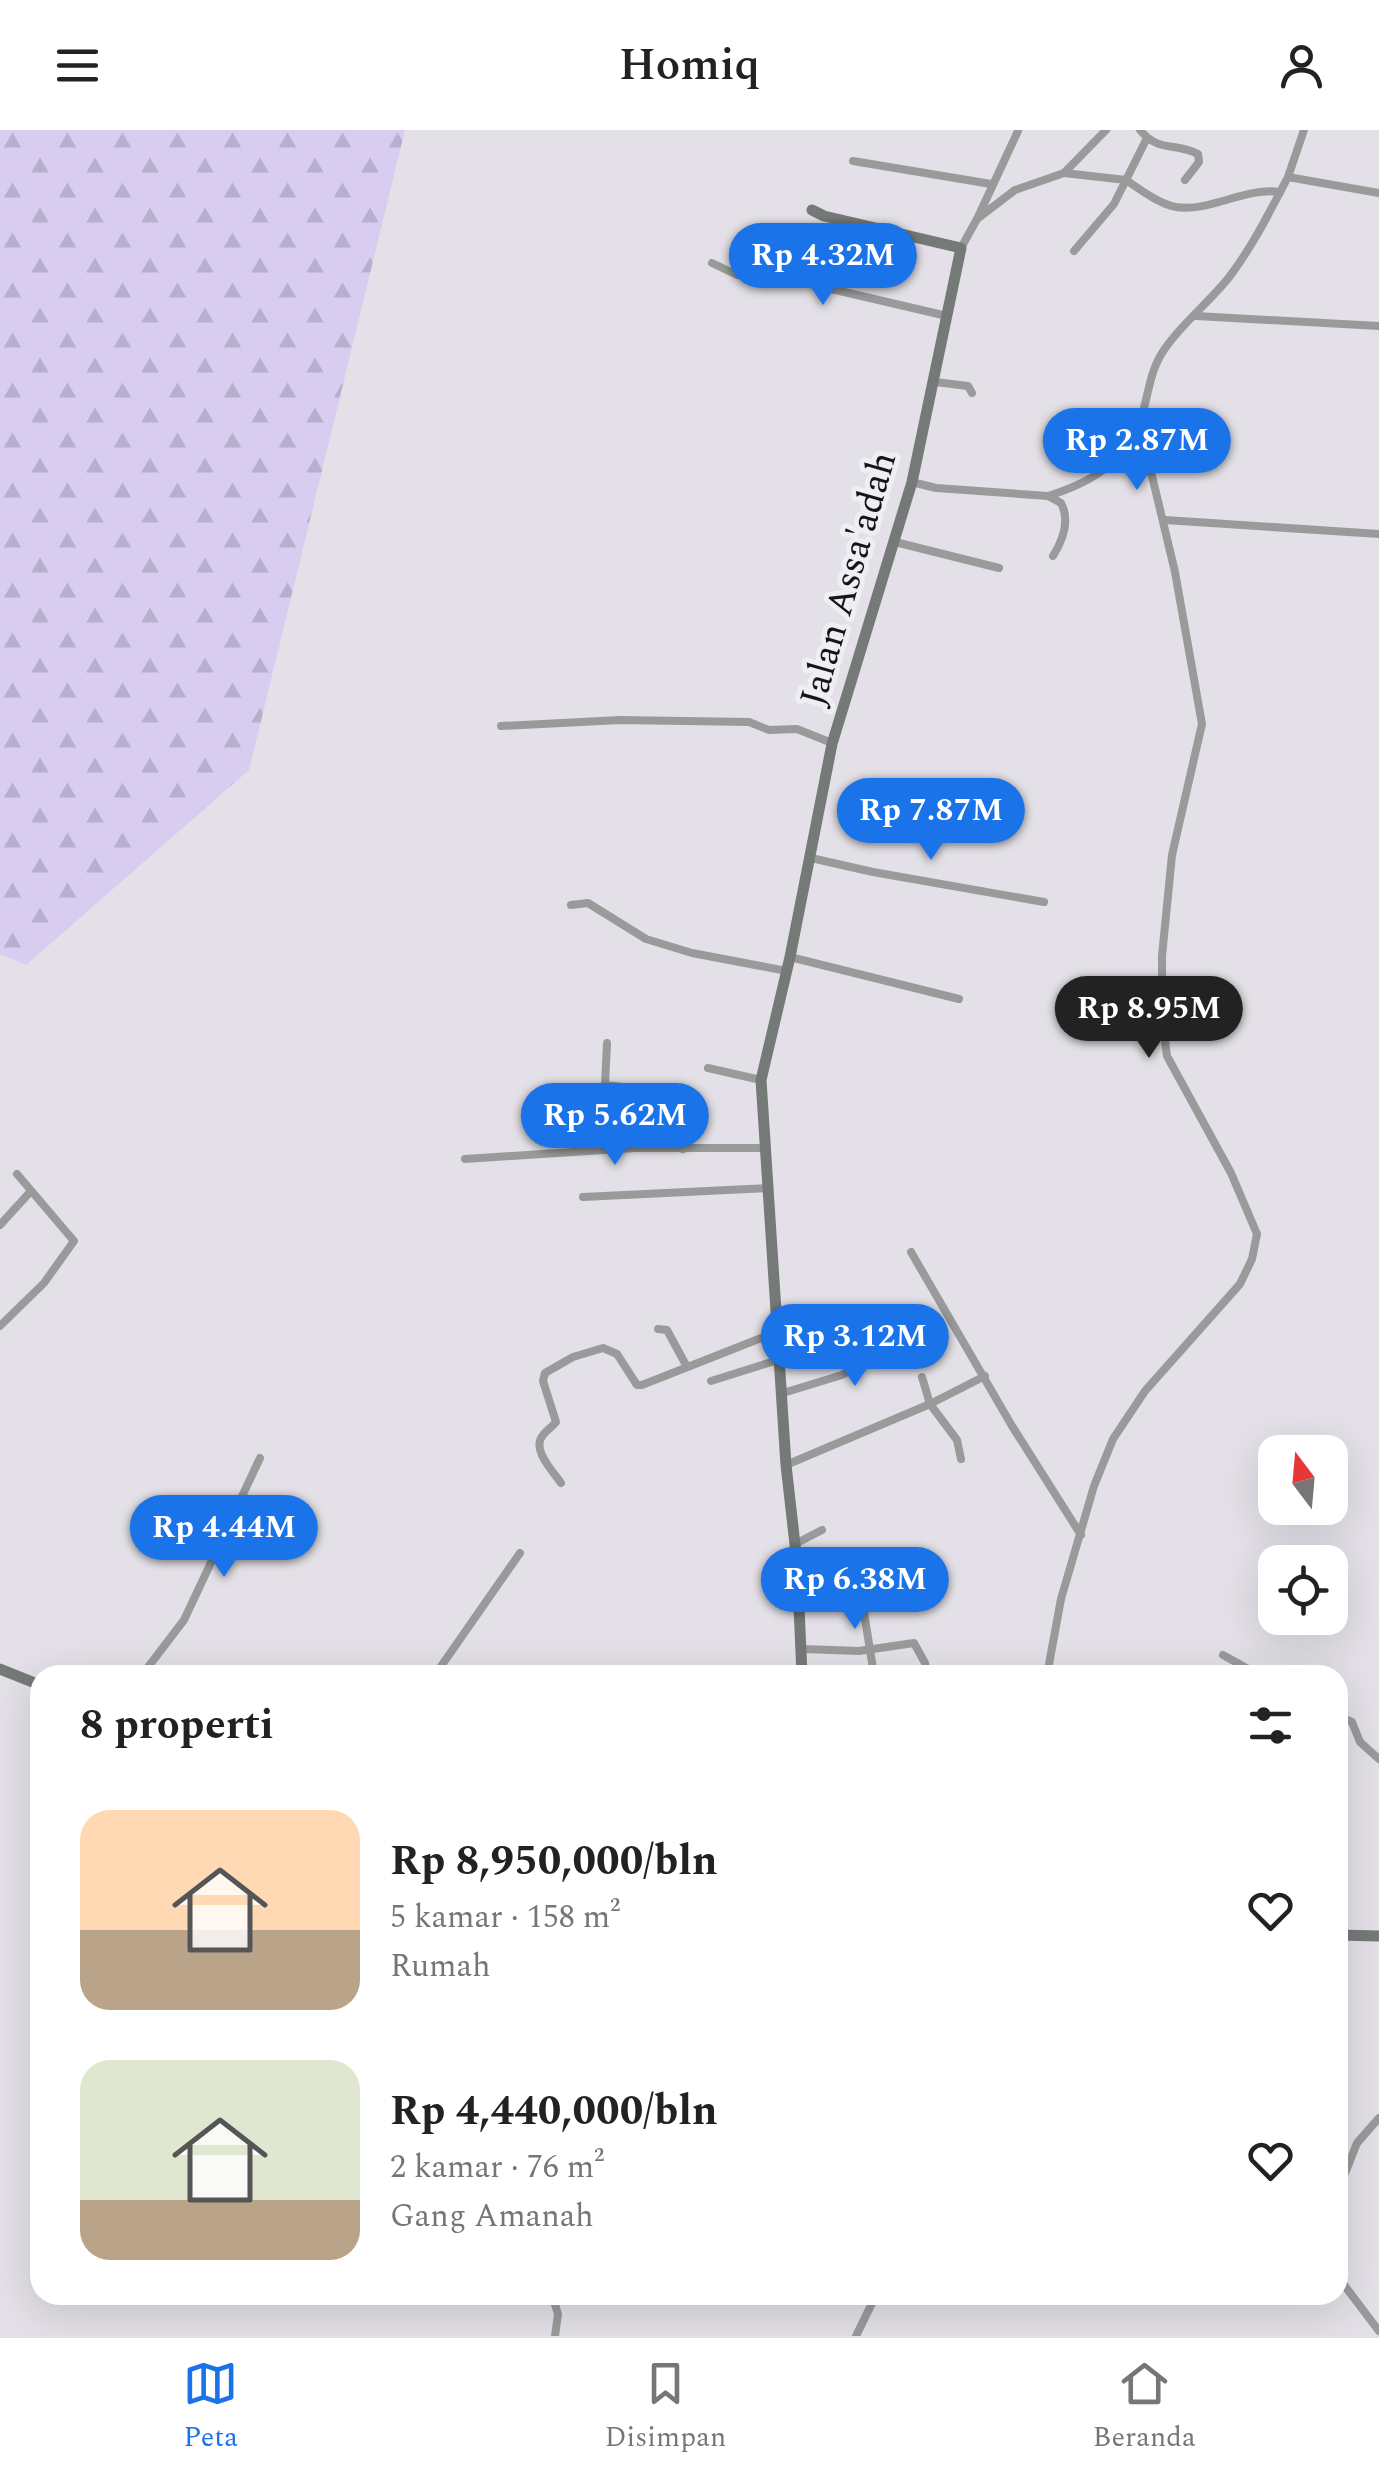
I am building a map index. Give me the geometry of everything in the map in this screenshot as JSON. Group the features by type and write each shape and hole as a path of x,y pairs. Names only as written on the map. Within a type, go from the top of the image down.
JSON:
{"street":[{"path":"1064,174 1106,130"},
{"path":"1049,1665 1060,1599 1094,1486 1113,1439 1145,1392 1240,1284 1252,1259 1257,1234 1231,1173 1167,1056 1162,1017 1162,956 1172,854 1202,724 1165,520 1146,455 1141,419 1150,377 1163,351 1240,261 1266,222 1304,130"},
{"path":"812,210 961,248 1018,131"},
{"path":"1074,251 1114,204 1143,134 1161,146 1198,154 1199,162 1185,180"},
{"path":"853,161 991,184"},
{"path":"977,219 1015,190 1064,174 1126,180 1174,207 1262,191 1280,192"},
{"path":"1288,176 1379,194"},
{"name":"Jalan Assa'adah","path":"802,1665 761,1080 811,858 832,744 912,482 961,248"},
{"path":"712,263 737,275 797,281 947,316"},
{"path":"1196,316 1379,326"},
{"path":"936,382 968,386 972,392"},
{"path":"1048,496 1104,472 1141,419"},
{"path":"912,482 936,488 1048,496 1061,503 1065,512 1061,544 1053,556"},
{"path":"1165,520 1379,534"},
{"path":"895,542 998,568"},
{"path":"501,726 620,720 748,722 769,730 797,729 832,744"},
{"path":"811,858 1044,902"},
{"path":"572,905 588,903 661,944 787,971"},
{"path":"790,957 959,999"},
{"path":"608,1044 605,1085 683,1094 684,1149"},
{"path":"708,1068 761,1080"},
{"path":"465,1158 635,1148 764,1148"},
{"path":"0,1326 44,1284 74,1241 17,1174"},
{"path":"583,1197 767,1188"},
{"path":"0,1226 31,1191"},
{"path":"911,1252 1081,1535"},
{"path":"658,1329 667,1330 687,1367"},
{"path":"561,1482 541,1454 539,1444 541,1436 556,1422 543,1381 545,1373 596,1348 609,1348 642,1386 779,1331"},
{"path":"784,1392 842,1375 855,1359 913,1343"},
{"path":"710,1380 781,1359"},
{"path":"786,1466 985,1376"},
{"path":"922,1378 930,1404 957,1440 960,1459"},
{"path":"149,1665 192,1606 260,1458"},
{"path":"795,1544 822,1530"},
{"path":"442,1665 520,1552"},
{"path":"873,1665 862,1600 866,1595 898,1591"},
{"path":"802,1649 872,1650 914,1643 926,1665"},
{"path":"1223,1655 1241,1665"},
{"path":"0,1669 30,1681"},
{"path":"1348,1720 1360,1742 1379,1758"},
{"path":"1348,1934 1378,1934"},
{"path":"1348,2166 1357,2143 1379,2118"},
{"path":"1348,2291 1379,2331"},
{"path":"555,2305 556,2336"},
{"path":"856,2336 871,2305"}],"green space":[{"path":"0,130 405,130 249,770 26,965 0,954"}]}
